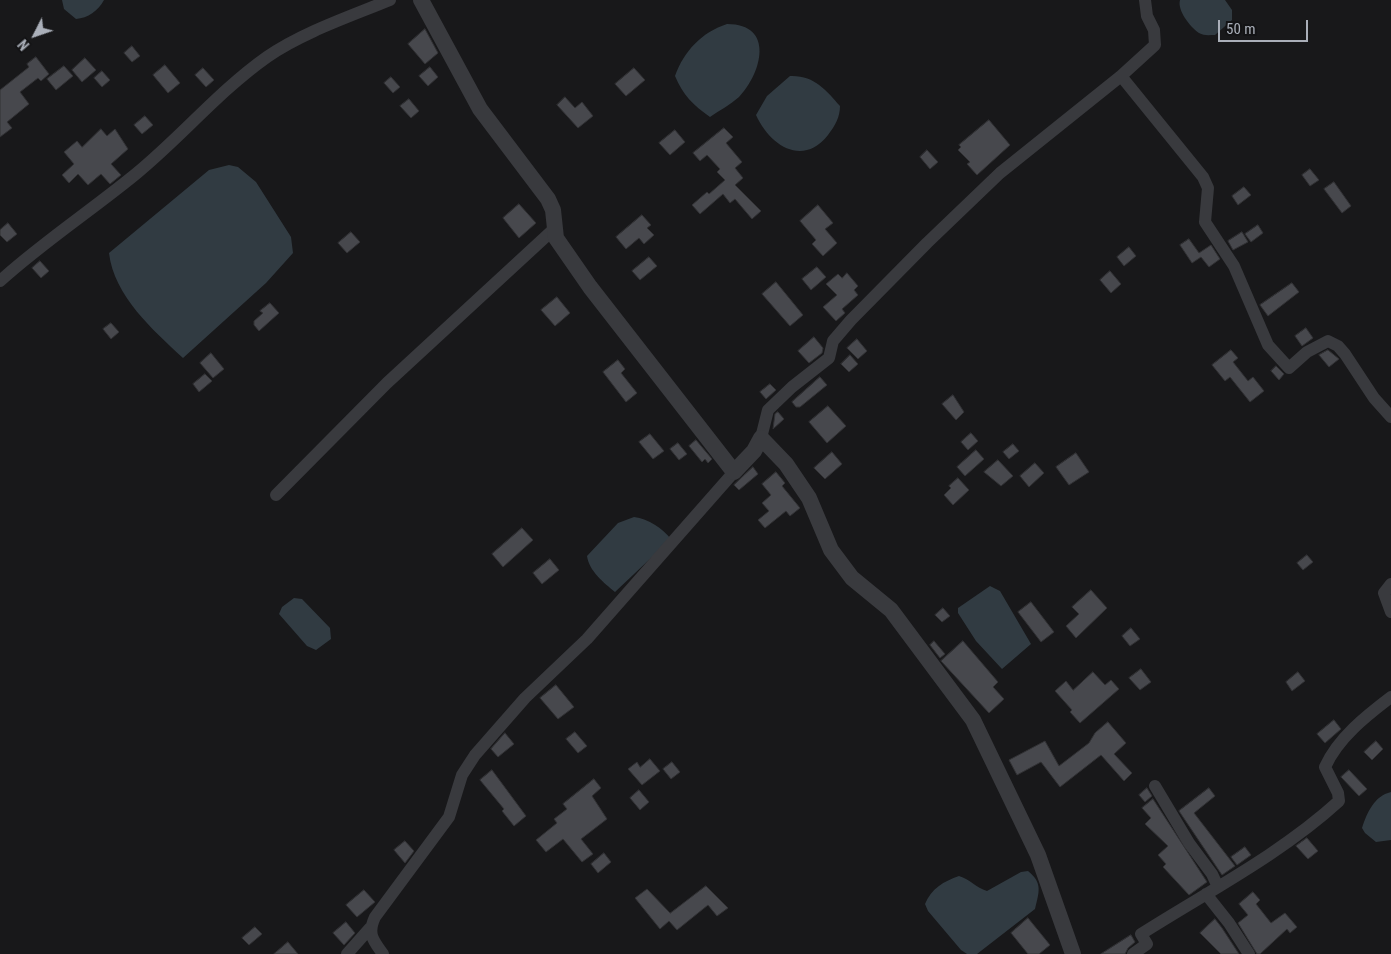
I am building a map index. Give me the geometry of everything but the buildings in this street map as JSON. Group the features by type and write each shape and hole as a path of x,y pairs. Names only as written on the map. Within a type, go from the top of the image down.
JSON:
{"street":[{"path":"0,281 23,260 136,174 211,103 268,56 322,28 390,0"},
{"path":"421,0 480,108 548,200 553,210 556,238 590,287 734,472"},
{"path":"347,954 370,928 374,917 449,816 462,775 475,754 525,698 600,625 754,451 761,438 768,410 792,387 829,358 833,341 850,320 1000,172 1121,76 1155,45 1154,30 1147,16 1145,0"},
{"path":"1121,76 1203,177 1208,188 1205,222 1234,266 1268,345 1289,368 1307,352 1328,341 1338,346 1374,398 1391,417"},
{"path":"276,495 387,383 554,229"},
{"path":"761,438 786,464 809,498 831,550 852,578 891,610 973,720 1038,855 1073,954"},
{"path":"1391,584 1384,593 1391,612"},
{"path":"1133,954 1147,944 1141,934 1218,887 1316,821 1339,801 1338,793 1325,767 1329,758 1339,744 1358,725 1391,697"},
{"path":"1155,786 1189,843 1212,874 1218,887"},
{"path":"1206,894 1229,923 1248,954"},
{"path":"370,928 373,940 383,954"}],"shaded area":[{"path":"62,0 104,0 92,13 76,19 64,9"},
{"path":"1180,0 1225,0 1232,10 1232,20 1215,35 1201,34 1185,18 1180,9"},
{"path":"727,24 742,26 752,32 758,41 760,52 758,63 754,75 739,97 710,117 689,99 681,89 675,76 683,58 702,37"},
{"path":"790,76 798,76 813,81 824,89 840,106 838,118 831,132 818,145 808,150 788,149 778,143 762,126 756,115 767,96"},
{"path":"229,165 238,167 256,182 291,237 293,253 266,283 183,358 159,336 127,298 118,284 112,269 109,253 209,170"},
{"path":"634,517 655,525 671,539 615,592 594,572 587,556 618,523"},
{"path":"990,586 1000,591 1031,644 1002,669 976,641 958,613 958,608"},
{"path":"294,598 302,599 330,628 331,639 316,650 307,646 279,614 282,607"},
{"path":"1391,792 1391,840 1376,842 1362,828 1369,811 1376,801"},
{"path":"1028,871 1033,875 1039,888 1035,909 977,954 967,954 961,950 928,911 925,904 939,886 959,876 987,891 1021,872"}]}
